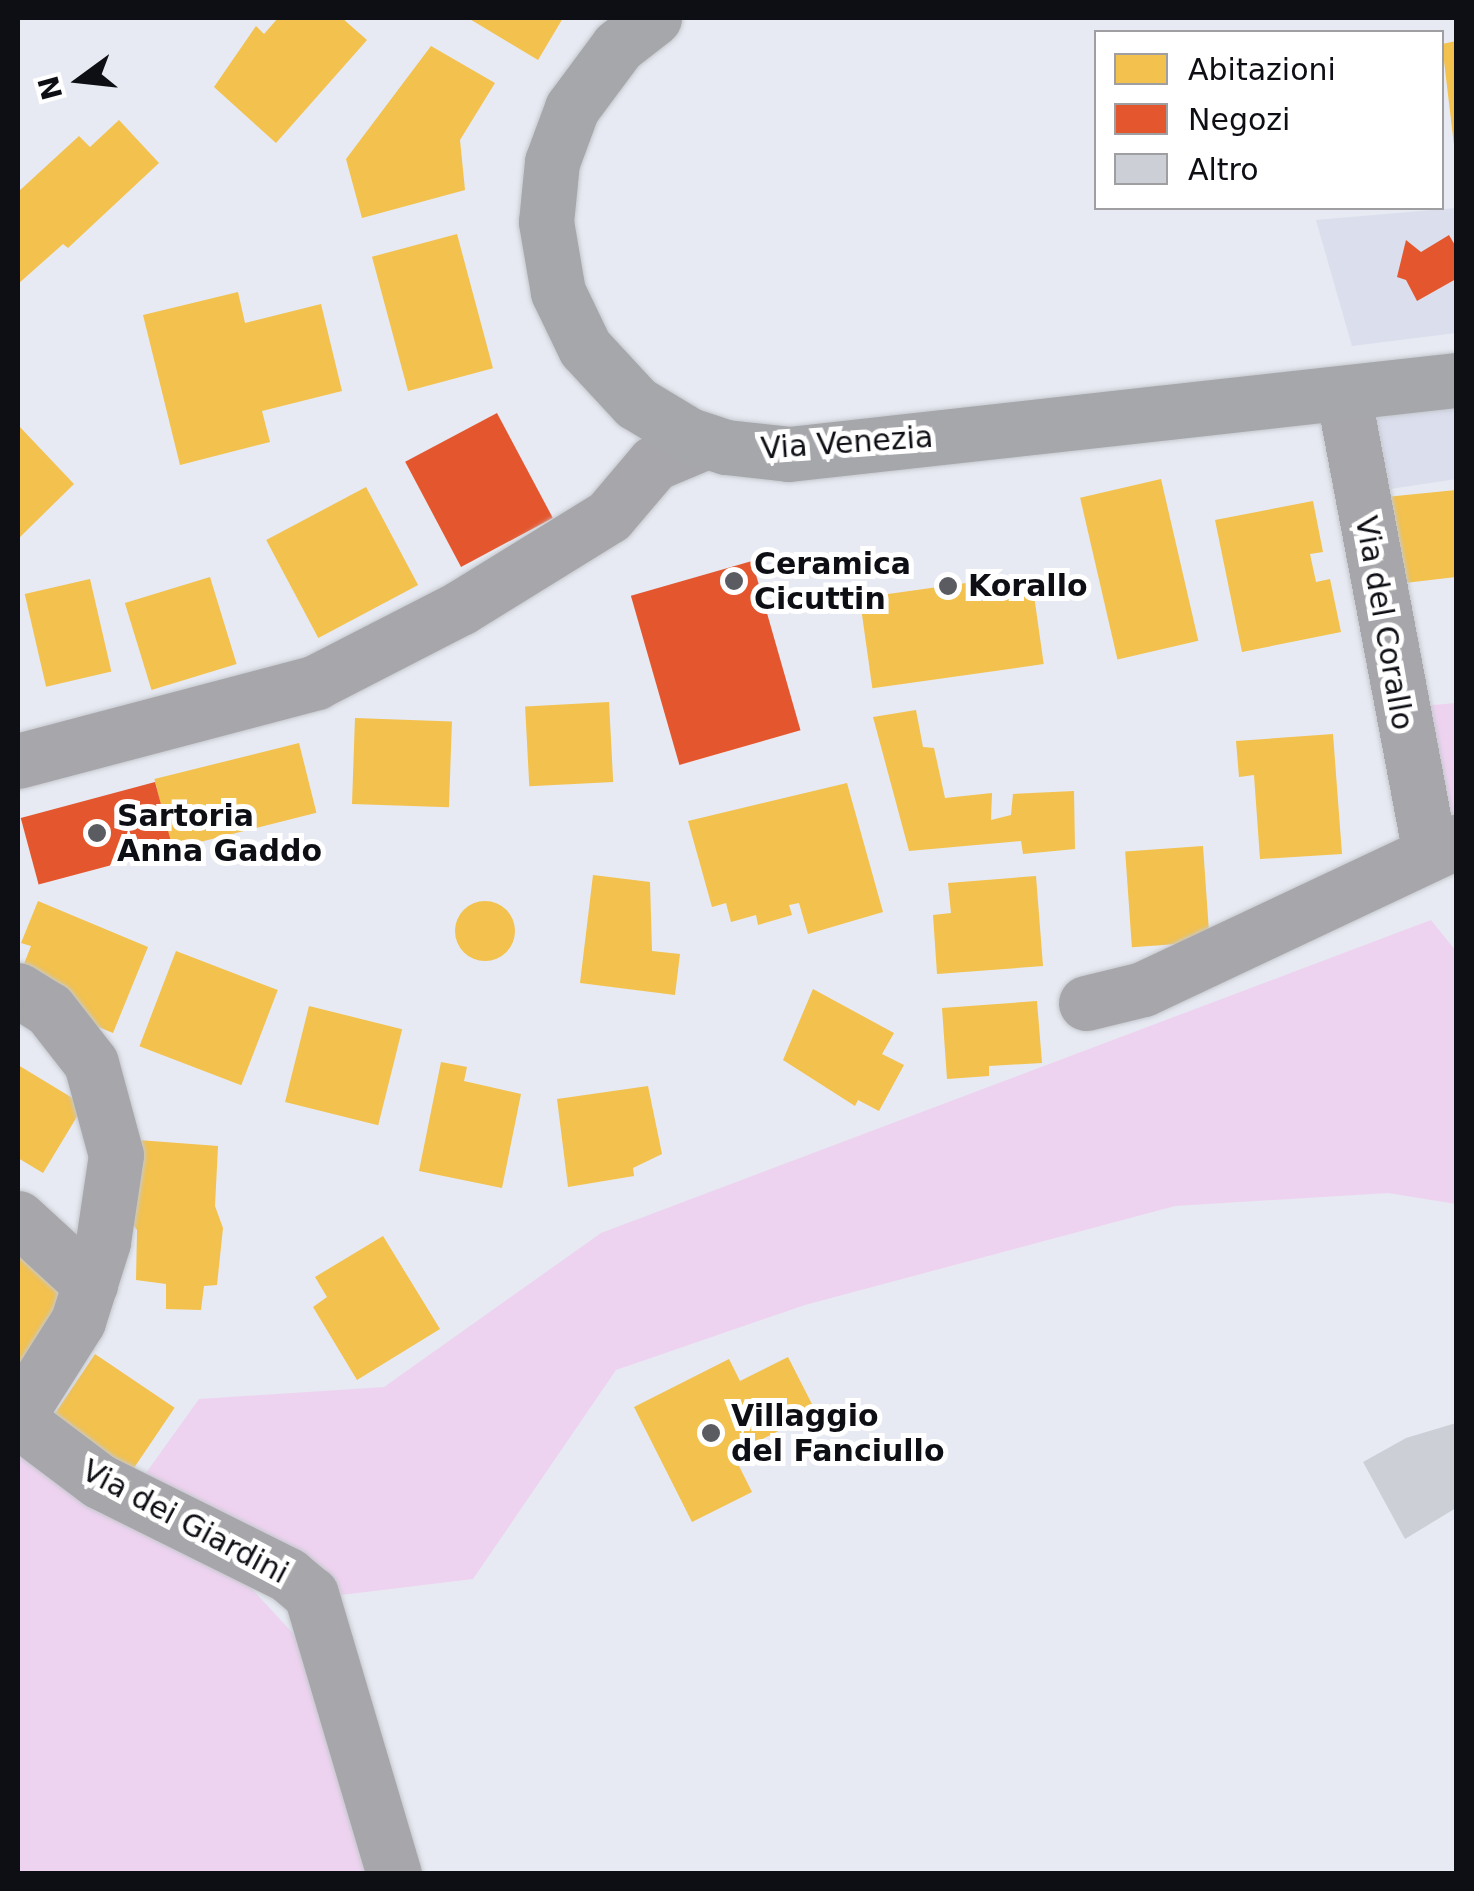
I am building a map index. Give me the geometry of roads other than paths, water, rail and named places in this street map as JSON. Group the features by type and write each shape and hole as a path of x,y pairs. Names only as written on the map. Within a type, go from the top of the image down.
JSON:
{"main road":[{"name":"Via Venezia","path":"654,18 618,46 572,108 547,186 549,260 568,320 600,368 653,416 707,441 789,454 1456,380"}],"street":[{"name":"Via del Corallo","path":"1086,1003 1143,988 1443,848 1343,393"},
{"path":"18,761 316,682 460,608 609,516 654,463 707,441"},
{"path":"18,990 49,1009 92,1063 116,1155 90,1284 78,1321 18,1418"},
{"path":"18,1218 90,1284"},
{"name":"Via dei Giardini","path":"18,1418 99,1481 288,1574 311,1594 394,1874"}],"place":[{"name":"Ceramica Cicuttin","path":"734,581"},
{"name":"Korallo","path":"948,586"},
{"name":"Sartoria Anna Gaddo","path":"97,833"},
{"name":"Villaggio del Fanciullo","path":"711,1433"}]}
